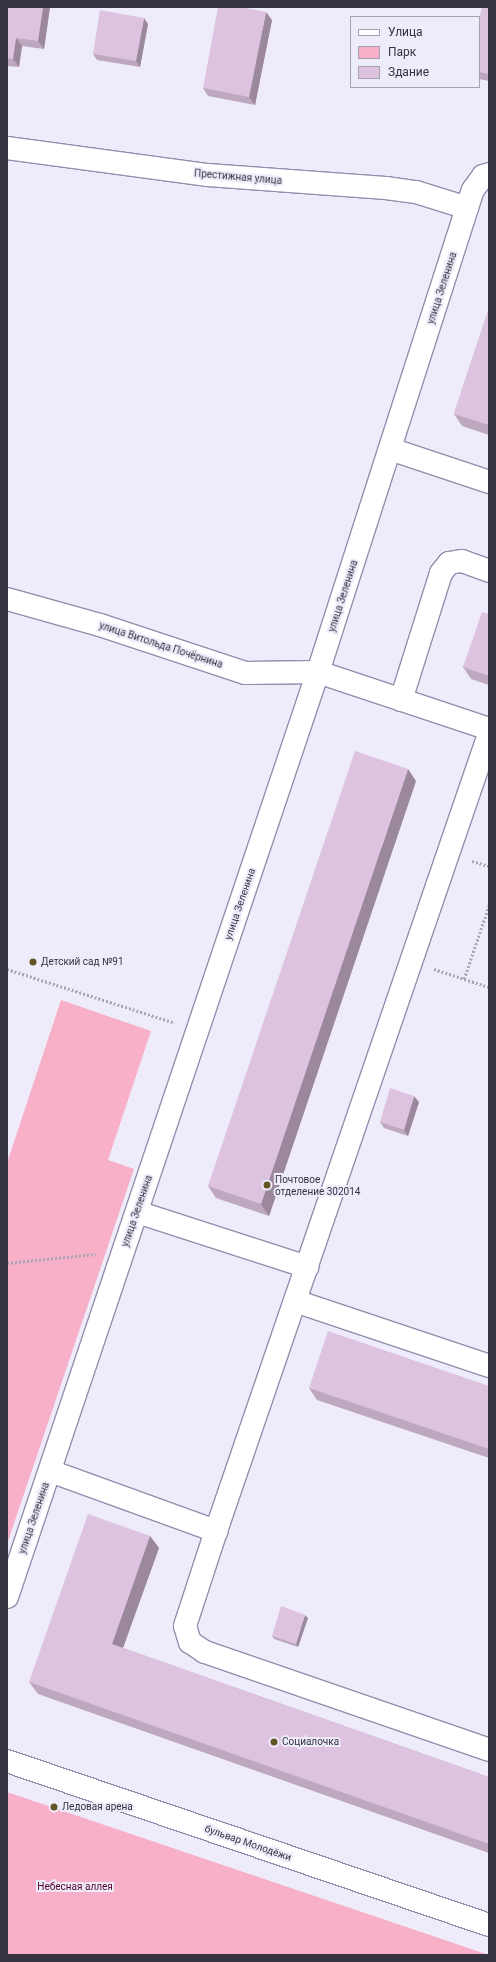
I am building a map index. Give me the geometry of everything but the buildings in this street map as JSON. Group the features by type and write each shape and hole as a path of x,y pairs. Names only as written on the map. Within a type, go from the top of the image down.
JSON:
{"street":[{"name":"Престижная улица","path":"7,148 208,175 393,189 416,192 467,208"},
{"name":"улица Зеленина","path":"7,1597 318,672 467,208 474,190 483,176 489,174"},
{"path":"390,449 489,482"},
{"path":"401,700 441,573 449,563 462,561 489,570"},
{"name":"улица Витольда Почёрнина","path":"7,599 100,625 244,673 318,672 489,729"},
{"path":"489,734 184,1626 190,1642 205,1652 489,1750"},
{"path":"137,1212 307,1267"},
{"path":"295,1301 489,1366"},
{"path":"50,1471 216,1531"},
{"name":"бульвар Молодёжи","path":"7,1761 489,1925"}],"path":[{"path":"464,979 489,905"},
{"path":"412,962 489,987"},
{"path":"7,969 198,1030"},
{"path":"7,1263 124,1251"}],"green space":[{"path":"61,1000 151,1031 108,1160 134,1169 7,1544 7,1163"},
{"name":"Небесная аллея","path":"7,1792 489,1955 7,1955"}],"place":[{"name":"Детский сад №91","path":"33,962"},
{"name":"Почтовое отделение 302014","path":"267,1185"},
{"name":"Социалочка","path":"274,1742"},
{"name":"Ледовая арена","path":"54,1807"}]}
